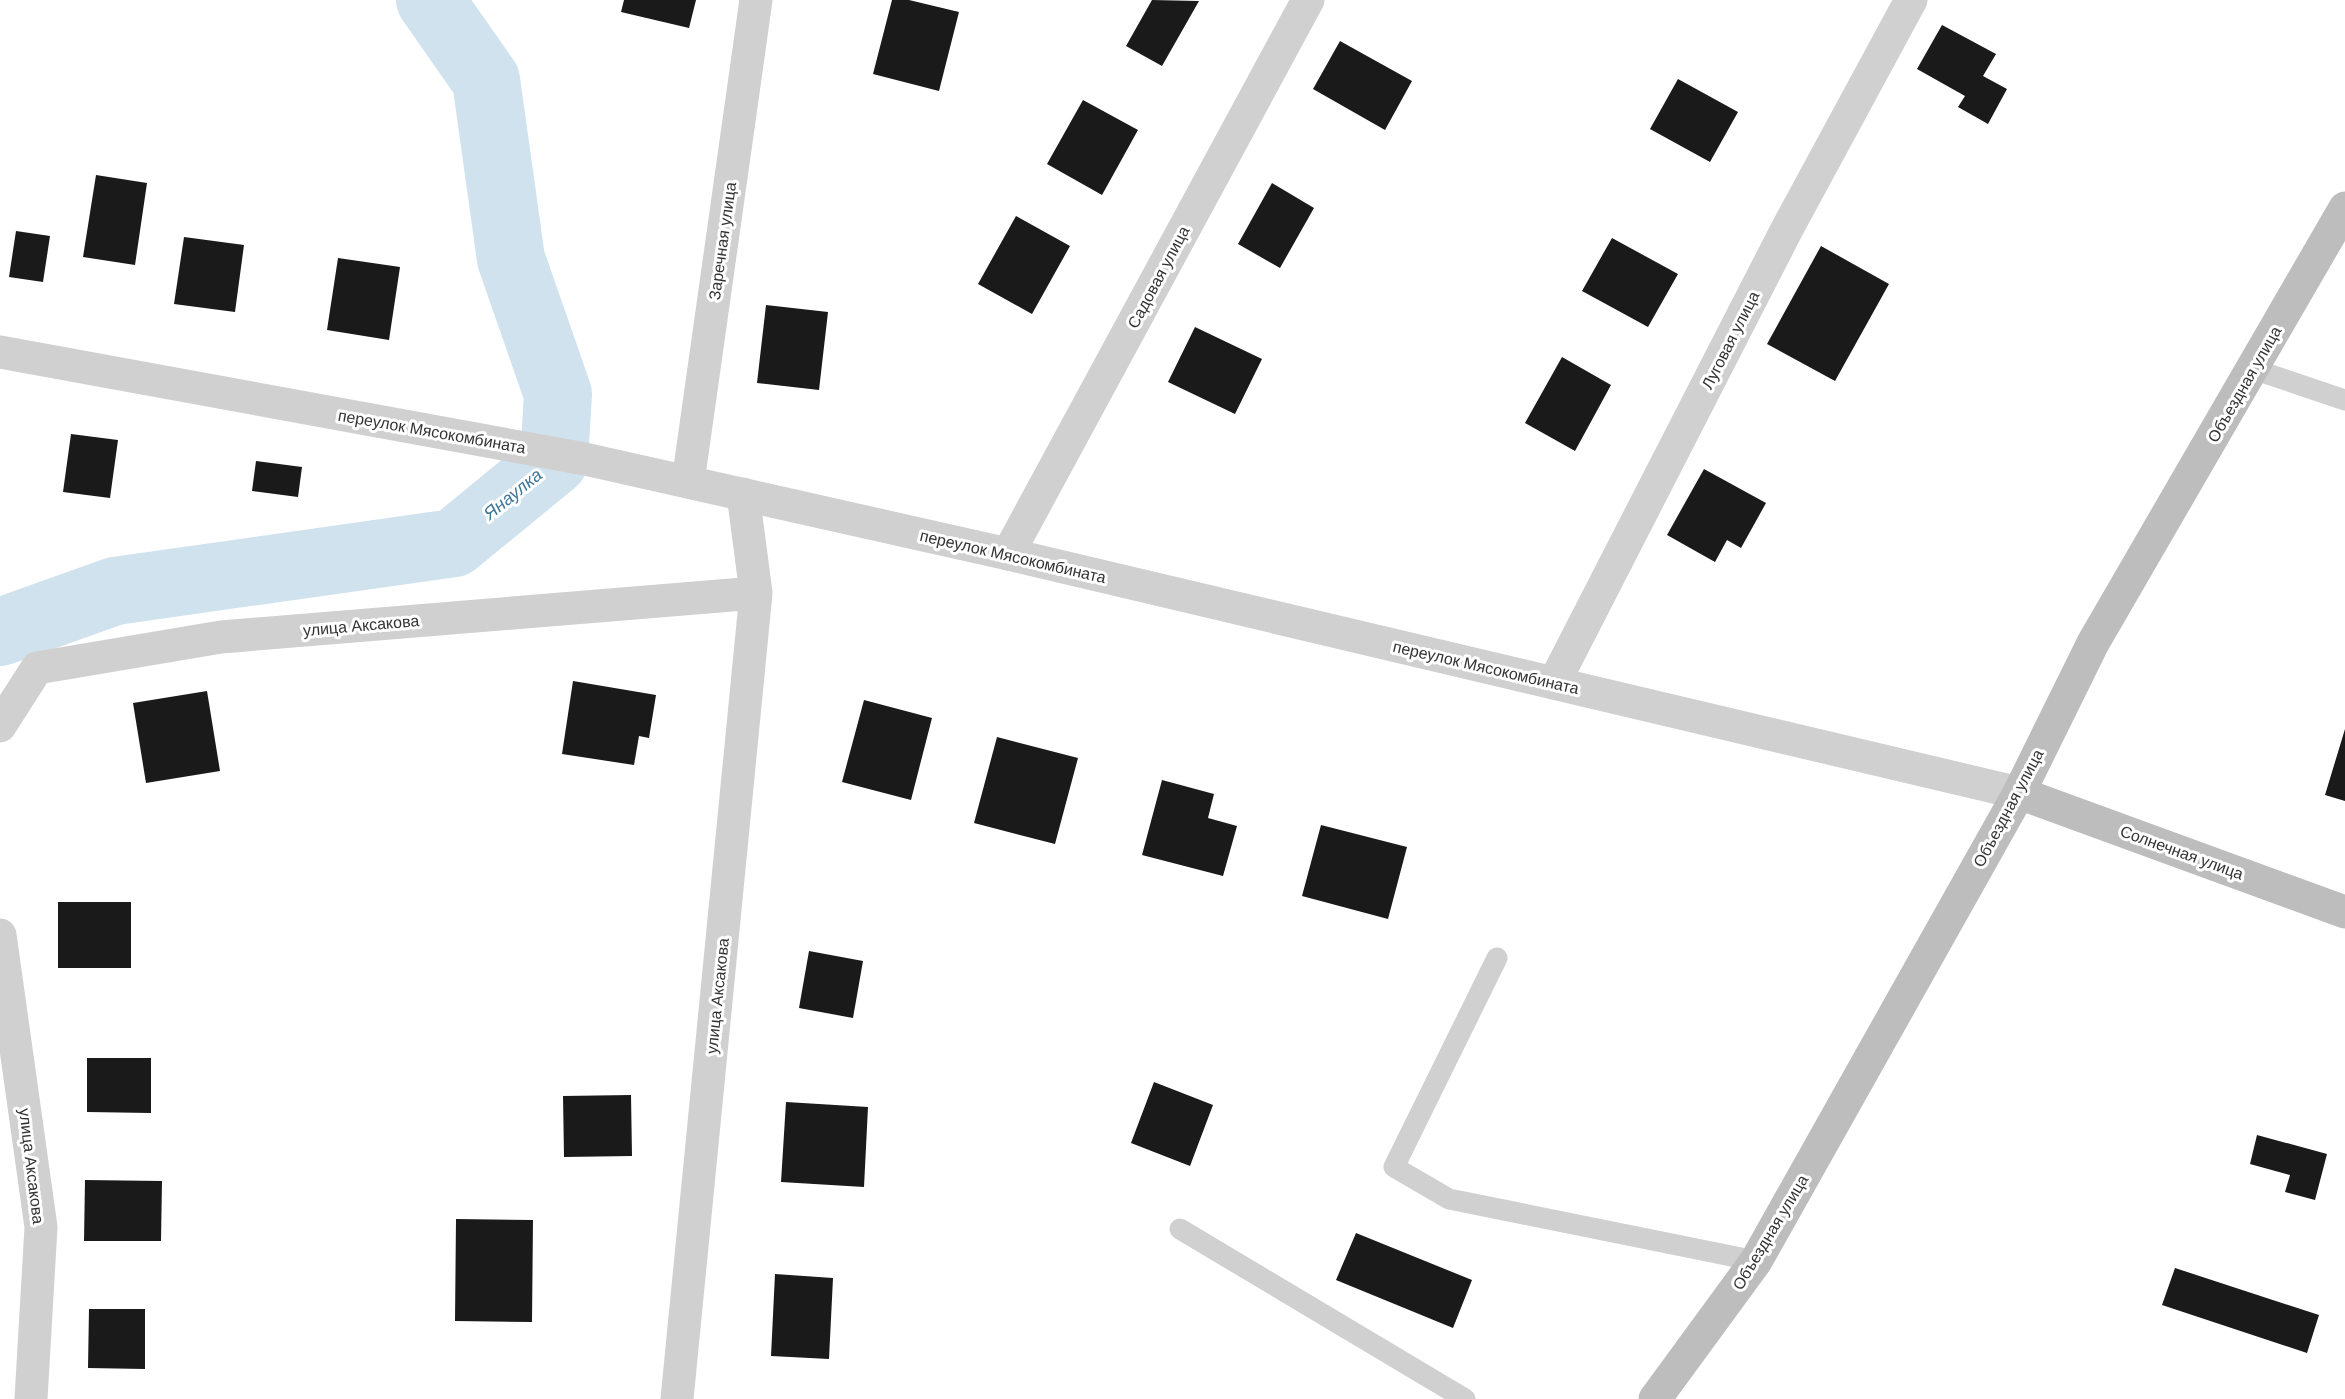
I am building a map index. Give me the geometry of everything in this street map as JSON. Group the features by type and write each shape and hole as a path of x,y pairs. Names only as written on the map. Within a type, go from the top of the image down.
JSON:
{"main road":[{"name":"Объездная улица","path":"1656,1399 1756,1261 2019,793 2093,643 2345,208"},
{"name":"Солнечная улица","path":"2019,793 2345,912"}],"street":[{"name":"Заречная улица","path":"688,482 756,0"},
{"name":"Садовая улица","path":"1008,554 1308,0"},
{"name":"Луговая улица","path":"1554,682 1787,229 1911,0"},
{"name":"переулок Мясокомбината","path":"0,352 585,459 1008,554 2019,793"},
{"name":"улица Аксакова","path":"678,1399 756,593 743,494"},
{"name":"улица Аксакова","path":"0,726 37,669 49,666 221,637 756,593"},
{"name":"улица Аксакова","path":"0,935 41,1227 31,1399"}],"lane":[{"path":"2253,369 2345,400"},
{"path":"1497,958 1394,1167 1449,1199 1756,1261"},
{"path":"1180,1229 1465,1399"}],"building":[{"path":"624,0 696,0 689,28 621,12"},
{"path":"892,0 909,0 959,12 939,91 873,74"},
{"path":"1152,0 1199,1 1162,66 1126,46"},
{"path":"1942,25 1996,54 1983,76 2007,89 1988,124 1958,107 1965,96 1917,69"},
{"path":"1340,41 1412,81 1385,130 1313,89"},
{"path":"1678,79 1738,112 1710,162 1650,129"},
{"path":"1083,100 1138,130 1102,195 1047,164"},
{"path":"96,175 147,183 135,265 83,257"},
{"path":"1272,183 1314,208 1280,268 1238,244"},
{"path":"1016,216 1070,246 1032,314 978,284"},
{"path":"16,231 50,236 43,282 9,277"},
{"path":"184,237 244,245 235,312 174,304"},
{"path":"1612,238 1678,274 1648,327 1582,291"},
{"path":"1821,246 1889,284 1835,381 1767,344"},
{"path":"338,258 400,267 389,340 327,330"},
{"path":"766,305 828,312 819,390 757,383"},
{"path":"1195,327 1262,359 1235,414 1168,382"},
{"path":"1562,357 1611,385 1575,451 1525,423"},
{"path":"71,434 118,440 110,498 63,492"},
{"path":"256,461 302,467 298,497 252,491"},
{"path":"1704,469 1766,503 1741,548 1727,540 1715,562 1667,535"},
{"path":"573,681 656,695 649,738 639,736 634,765 562,754"},
{"path":"207,691 220,771 146,783 133,703"},
{"path":"864,700 932,718 911,800 842,782"},
{"path":"2345,729 2345,801 2325,795"},
{"path":"997,737 1078,758 1055,844 974,823"},
{"path":"1162,780 1214,794 1208,818 1237,826 1223,876 1142,855"},
{"path":"1321,825 1407,847 1388,919 1302,896"},
{"path":"58,902 131,902 131,968 58,968"},
{"path":"809,951 863,961 853,1018 799,1008"},
{"path":"87,1058 151,1058 151,1113 87,1112"},
{"path":"1154,1082 1213,1105 1190,1166 1131,1143"},
{"path":"631,1095 632,1156 564,1157 563,1096"},
{"path":"786,1102 868,1107 864,1187 781,1182"},
{"path":"2257,1135 2327,1154 2315,1200 2285,1192 2290,1175 2250,1164"},
{"path":"85,1180 162,1181 161,1241 84,1241"},
{"path":"456,1219 533,1220 532,1322 455,1321"},
{"path":"1356,1233 1472,1280 1453,1328 1336,1280"},
{"path":"2175,1268 2319,1315 2307,1353 2162,1305"},
{"path":"775,1274 833,1278 829,1359 771,1356"},
{"path":"89,1309 145,1309 145,1369 88,1368"}],"waterway":[{"name":"Янаулка","path":"0,632 115,591 454,543 554,461 558,394 511,259 486,80 430,0"}]}
